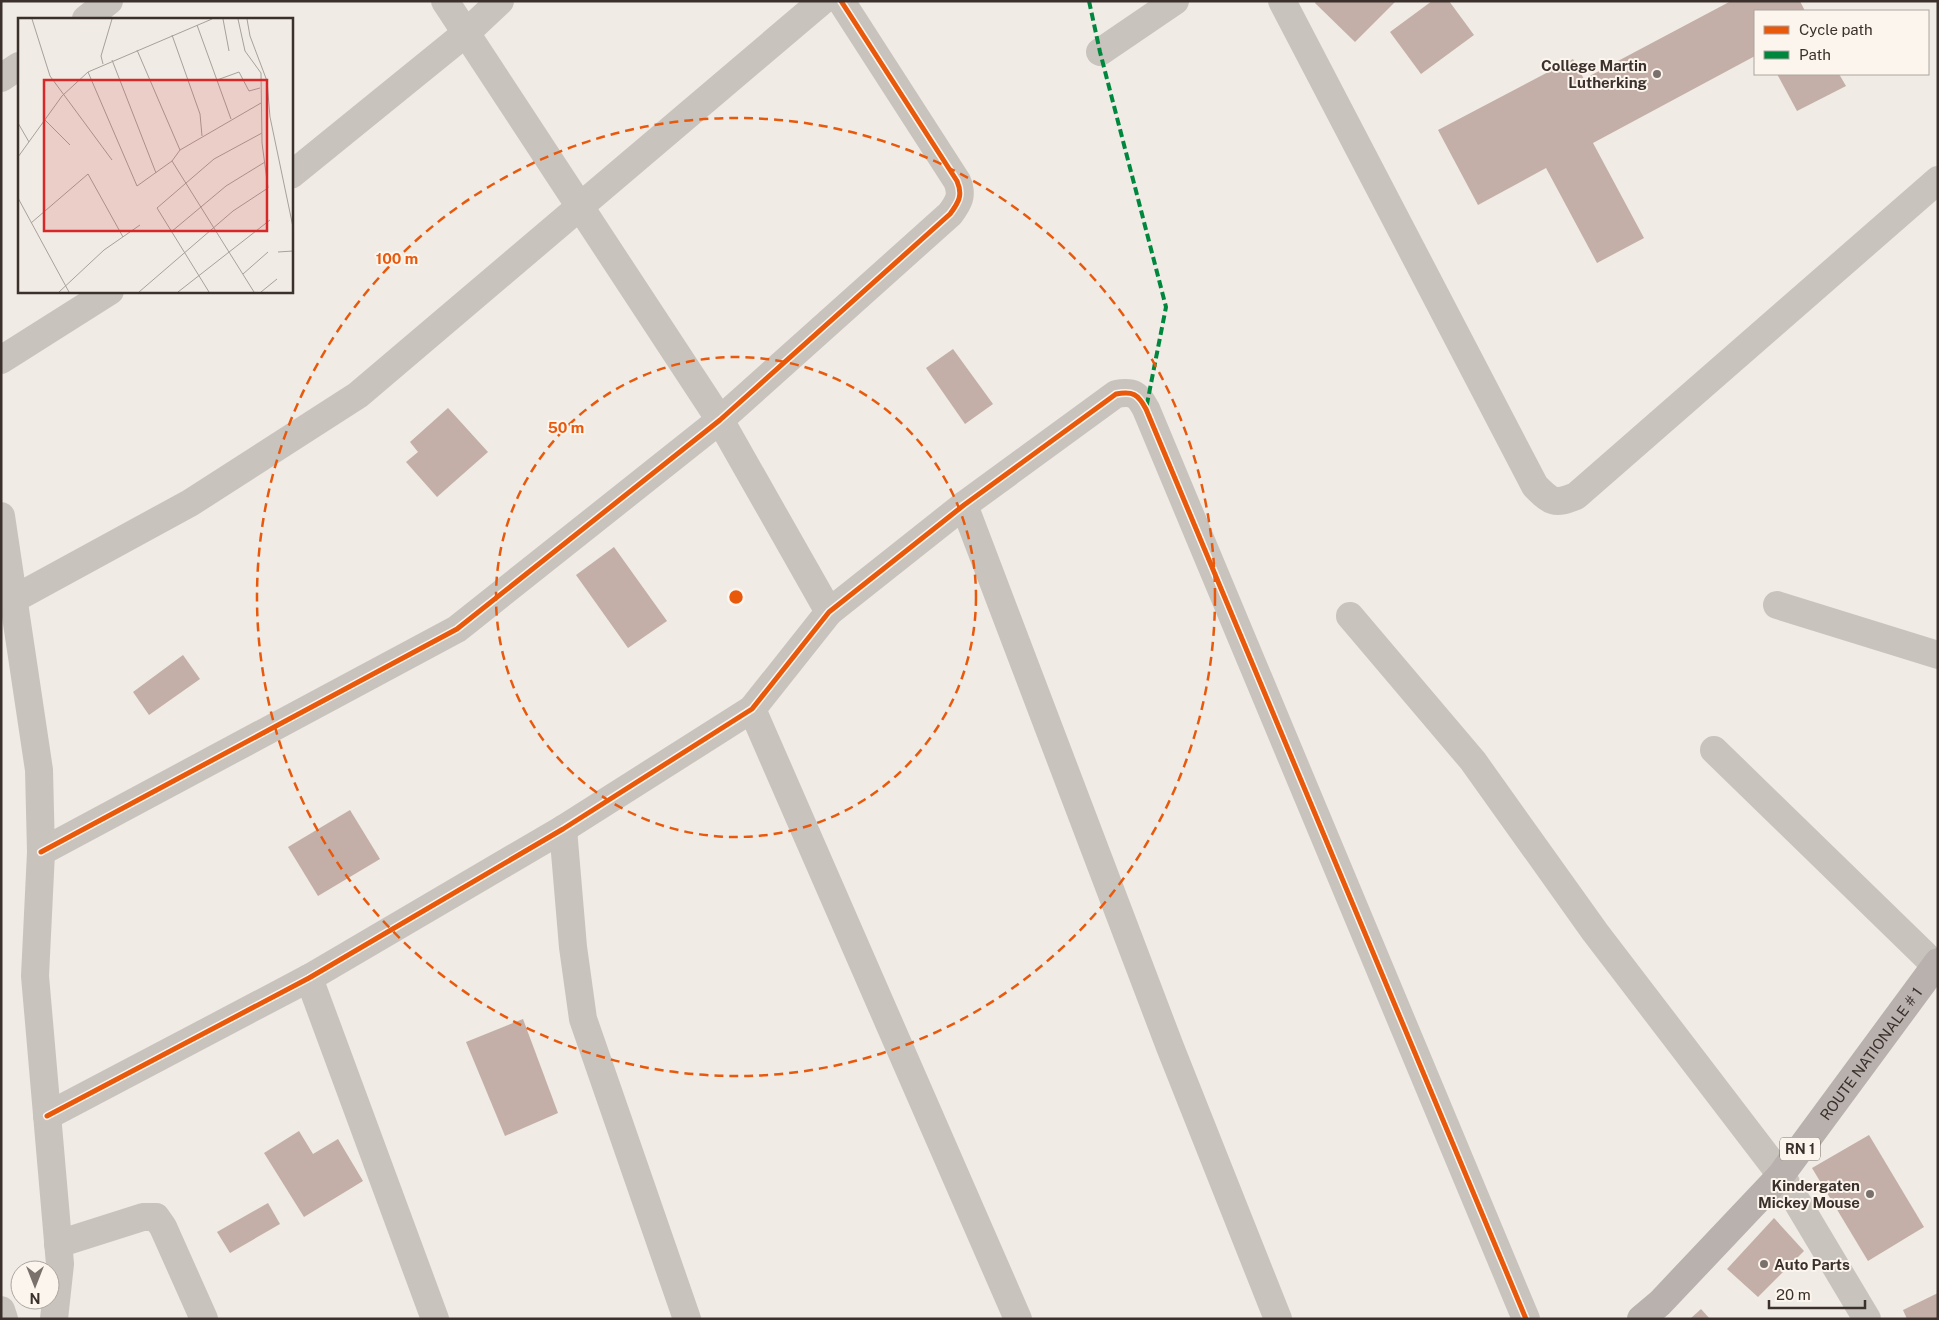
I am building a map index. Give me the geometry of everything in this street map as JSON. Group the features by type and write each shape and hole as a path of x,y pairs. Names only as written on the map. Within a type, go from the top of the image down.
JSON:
{"main road":[{"name":"ROUTE NATIONALE # 1","path":"1641,1319 1660,1303 1781,1176 1936,964"}],"street":[{"path":"87,18 109,1"},
{"path":"446,1 720,420 829,612"},
{"path":"292,173 466,33 500,1"},
{"path":"14,599 190,503 358,395 822,1"},
{"path":"41,852 456,629 720,420 950,214 960,200 961,191 957,181 841,1"},
{"path":"1100,52 1175,1"},
{"path":"1282,1 1535,486 1549,500 1561,503 1576,496 1938,180"},
{"path":"1,78 18,67"},
{"path":"1,360 108,292"},
{"path":"47,1116 309,978 564,829 752,709 829,612 964,505 1116,394 1129,392 1140,396 1526,1319"},
{"path":"964,505 1166,1037 1278,1319"},
{"path":"1,516 39,770 41,852 35,976 60,1264 54,1319"},
{"path":"1777,606 1938,655"},
{"path":"1350,616 1473,761 1595,932 1781,1176 1867,1319"},
{"path":"752,709 1018,1319"},
{"path":"1714,750 1936,964"},
{"path":"564,829 572,948 583,1018 687,1319"},
{"path":"309,978 434,1319"},
{"path":"58,1244 143,1217 156,1217 163,1227 204,1319"},
{"path":"1,1310 4,1319"}],"building":[{"path":"1316,1 1396,1 1355,42 1315,3"},
{"path":"1432,1 1449,1 1474,35 1421,74 1390,32"},
{"path":"1731,1 1800,1 1804,10 1754,10 1754,57 1593,143 1644,238 1597,263 1546,168 1478,205 1438,130 1573,59 1584,79"},
{"path":"1778,75 1840,75 1846,86 1797,111"},
{"path":"953,349 993,404 965,424 926,368"},
{"path":"448,408 488,452 437,497 406,462 418,452 410,442"},
{"path":"614,547 667,621 628,648 576,575"},
{"path":"183,655 200,679 149,715 133,692"},
{"path":"350,810 380,859 318,896 288,847"},
{"path":"523,1019 558,1113 505,1136 466,1042"},
{"path":"299,1131 313,1154 338,1139 363,1181 304,1217 264,1153"},
{"path":"1869,1135 1924,1227 1868,1261 1812,1168"},
{"path":"268,1203 280,1224 230,1253 217,1232"},
{"path":"1774,1218 1804,1251 1758,1297 1727,1269"},
{"path":"1938,1293 1938,1319 1907,1319 1903,1310"},
{"path":"1701,1309 1710,1319 1690,1319"}],"marked path":[{"path":"1089,1 1100,52 1166,307 1146,409"}],"cycle path":[{"path":"41,852 457,629 720,420 950,214 956,206 960,194 957,181 841,1"},
{"path":"47,1116 309,978 563,829 752,709 829,612 964,505 1116,394 1131,393 1140,400 1146,409 1526,1319"}],"place":[{"name":"College Martin Lutherking","path":"1657,74"},
{"name":"Kindergaten Mickey Mouse","path":"1870,1194"},
{"name":"Auto Parts","path":"1764,1264"}]}
